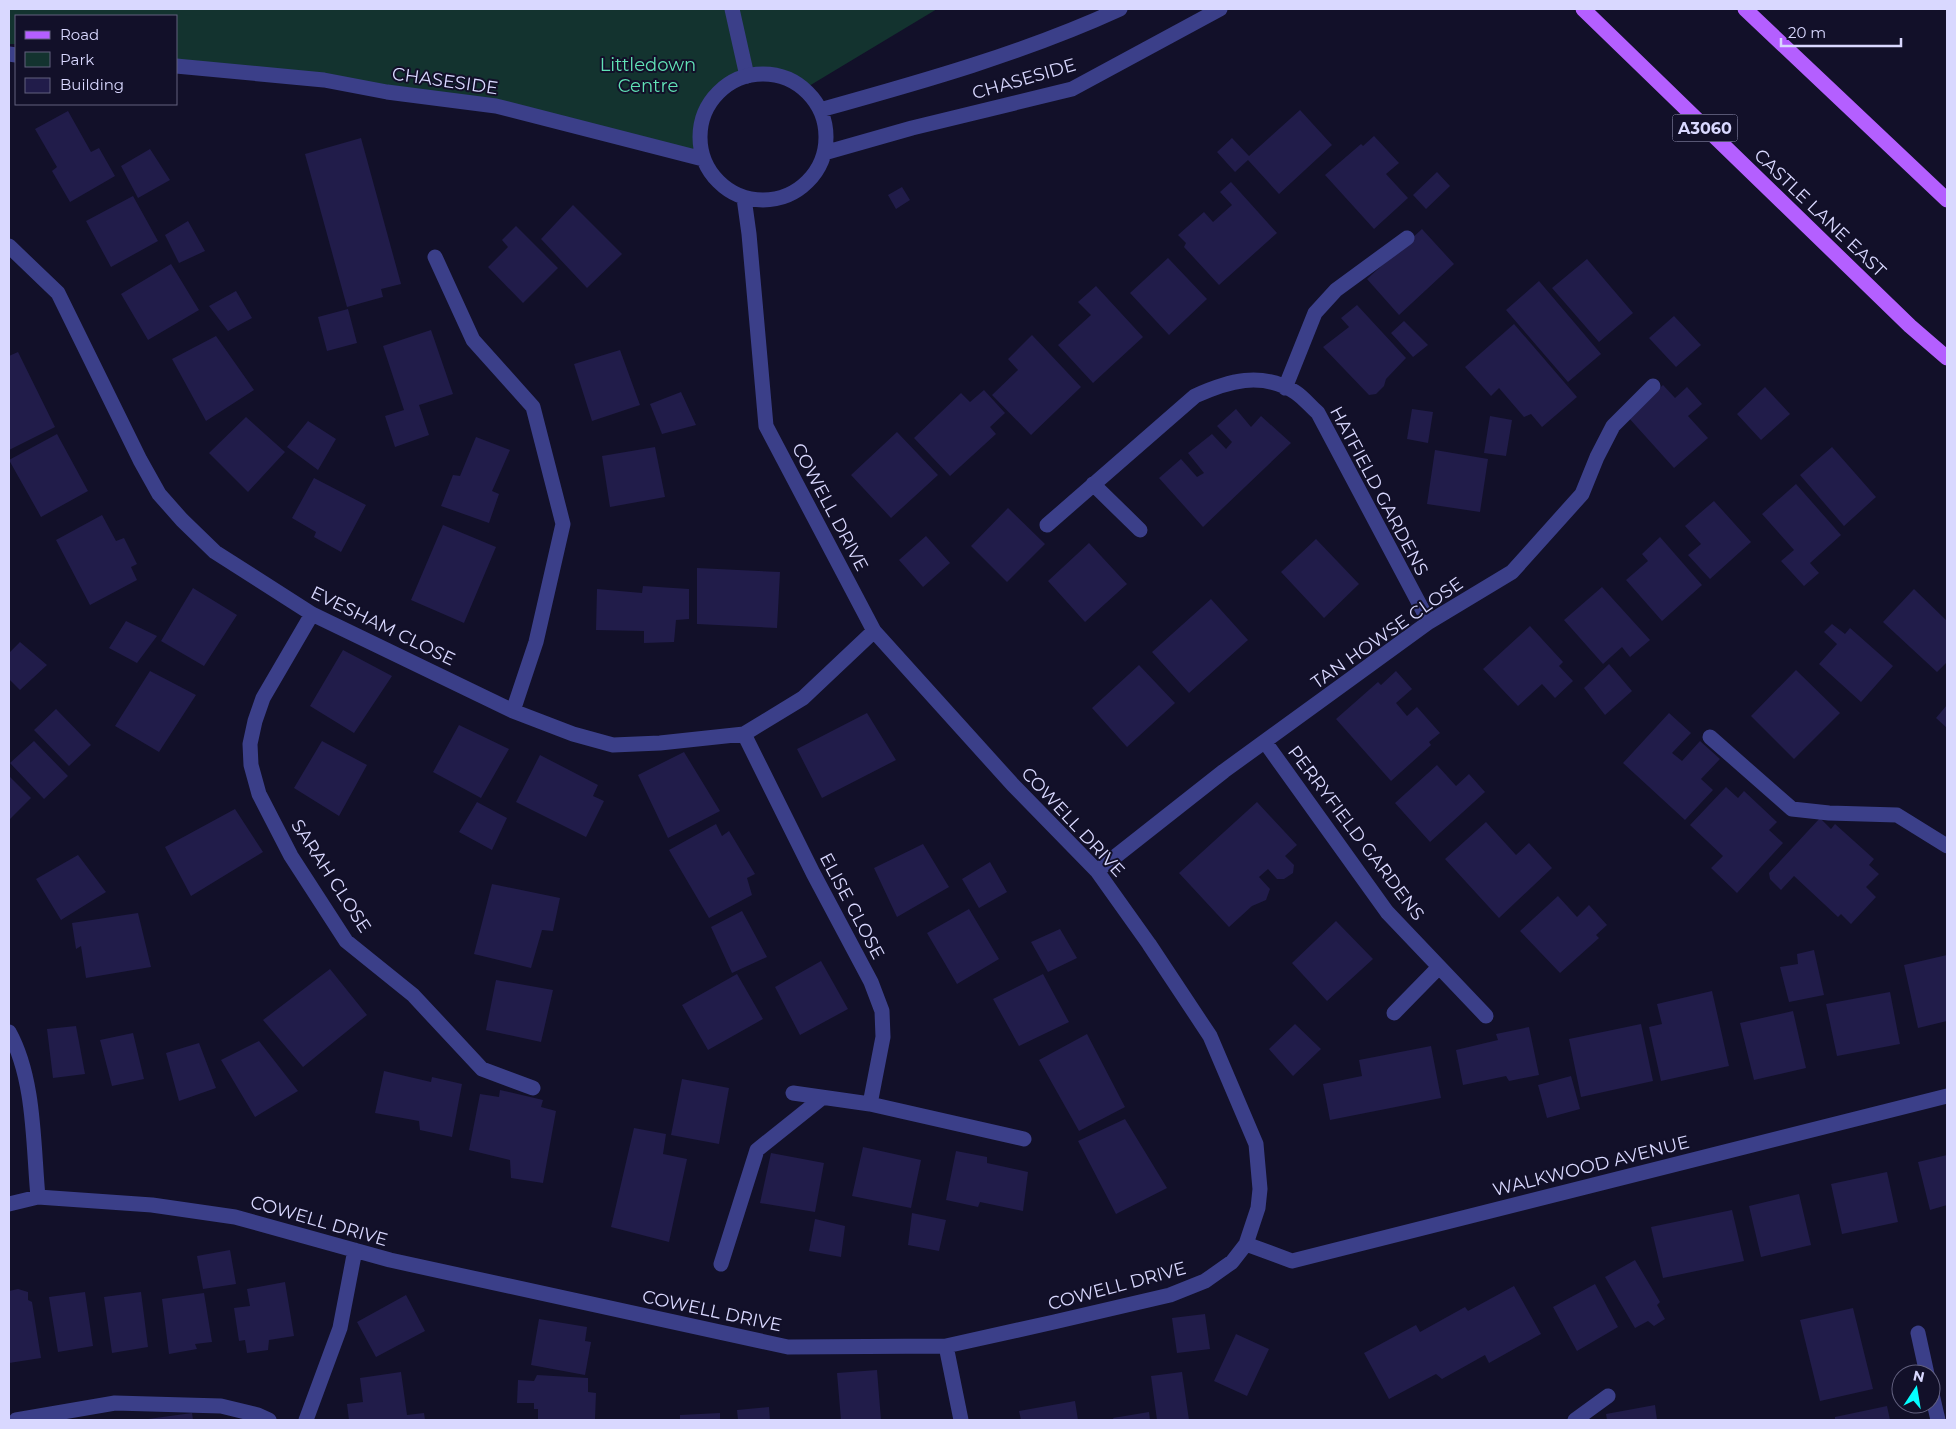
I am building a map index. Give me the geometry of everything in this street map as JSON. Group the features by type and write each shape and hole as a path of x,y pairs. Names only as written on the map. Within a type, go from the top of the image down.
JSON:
{"main road":[{"name":"CASTLE LANE EAST","path":"1583,9 1910,326 1947,358"},
{"path":"1745,9 1947,200"}],"street":[{"path":"732,9 748,76"},
{"name":"CHASESIDE","path":"820,110 902,88 1070,32 1120,9"},
{"name":"CHASESIDE","path":"824,153 912,128 1072,89 1220,9"},
{"name":"CHASESIDE","path":"178,66 324,80 387,92 496,106 703,159"},
{"path":"765,74 781,77 804,89 820,110 825,124 826,139 824,153 816,171 803,186 786,197 766,201 750,199 728,190 713,176 703,159 699,144 704,113 723,88 734,80 748,76 765,74"},
{"name":"COWELL DRIVE","path":"9,1204 38,1197 152,1205 235,1217 390,1260 788,1347 946,1346 1170,1295 1205,1281 1232,1262 1246,1244 1258,1208 1260,1189 1256,1144 1210,1036 1149,944 1097,871 1014,785 874,631 766,426 749,234 750,199"},
{"path":"1285,388 1315,313 1336,290 1407,238"},
{"name":"EVESHAM CLOSE","path":"9,246 58,294 140,460 160,494 182,520 215,552 312,614 512,711 573,734 613,745 660,743 744,734 804,698 874,631"},
{"path":"435,257 473,340 533,407 563,524 536,642 512,711"},
{"name":"HATFIELD GARDENS","path":"1047,525 1194,396 1221,384 1242,380 1270,381 1295,392 1318,413 1429,622"},
{"name":"TAN HOWSE CLOSE","path":"1097,871 1224,772 1429,622 1512,572 1582,494 1597,457 1613,426 1653,386"},
{"path":"1093,484 1140,530"},
{"name":"SARAH CLOSE","path":"312,614 263,698 255,721 250,744 251,765 259,794 291,856 346,941 413,995 482,1069 533,1088"},
{"name":"ELISE CLOSE","path":"744,734 813,873 871,982 882,1011 883,1037 870,1104"},
{"path":"1710,737 1792,810 1897,815 1947,846"},
{"name":"PERRYFIELD GARDENS","path":"1265,742 1387,912 1486,1016"},
{"path":"1394,1014 1439,967"},
{"path":"9,1032 15,1043 28,1084 38,1197"},
{"path":"793,1093 870,1104 1024,1139"},
{"name":"WALKWOOD AVENUE","path":"1246,1244 1292,1261 1947,1096"},
{"path":"721,1264 757,1150 822,1098"},
{"path":"306,1420 340,1328 355,1250"},
{"path":"1918,1333 1925,1364"},
{"path":"946,1346 961,1420"},
{"path":"1575,1420 1608,1396"},
{"path":"16,1420 115,1403 221,1406 258,1415 269,1420"}],"green space":[{"name":"Littledown Centre","path":"9,9 937,9 804,89 772,76 755,75 740,78 726,85 714,96 705,110 699,132 703,159 496,106 178,61 178,15 15,15 15,44 9,44"}],"building":[{"path":"1300,110 1332,145 1279,194 1248,160 1235,172 1217,152 1232,138 1249,156"},
{"path":"68,111 91,152 99,148 115,176 70,202 52,171 57,167 35,129"},
{"path":"1374,136 1399,163 1386,174 1408,198 1374,229 1325,175 1361,144 1363,146"},
{"path":"361,138 401,284 381,289 383,297 347,307 305,154"},
{"path":"150,149 170,180 138,198 121,166"},
{"path":"1437,172 1450,186 1426,209 1413,195"},
{"path":"1231,182 1277,233 1219,285 1184,247 1186,243 1178,235 1204,212 1213,222 1232,205 1220,192"},
{"path":"902,187 910,200 896,209 888,195"},
{"path":"133,196 158,241 111,267 86,221"},
{"path":"573,205 622,254 587,288 541,239"},
{"path":"188,221 205,251 179,263 165,235"},
{"path":"516,226 558,268 523,303 488,267 508,247 502,240"},
{"path":"1422,229 1454,264 1399,315 1367,279"},
{"path":"1168,258 1207,299 1169,335 1130,293"},
{"path":"1587,259 1633,313 1599,342 1552,288"},
{"path":"171,264 199,310 148,340 121,294"},
{"path":"1539,281 1601,354 1568,382 1506,310"},
{"path":"1096,286 1143,337 1093,383 1058,345 1091,315 1078,302"},
{"path":"236,291 252,318 228,331 209,306"},
{"path":"1357,305 1406,358 1386,379 1384,386 1376,394 1369,395 1323,347 1349,327 1341,318"},
{"path":"348,309 357,343 327,351 318,317"},
{"path":"1674,316 1701,345 1676,367 1649,338"},
{"path":"1404,321 1428,345 1413,357 1391,333"},
{"path":"1514,324 1577,397 1542,427 1531,414 1524,417 1499,388 1491,396 1465,367"},
{"path":"431,330 453,394 419,405 429,435 395,447 385,416 404,410 383,346"},
{"path":"1032,335 1081,387 1031,435 992,395 1018,370 1008,359"},
{"path":"216,336 254,390 206,421 172,359"},
{"path":"620,350 640,405 592,421 574,364"},
{"path":"18,352 55,427 9,450 9,356"},
{"path":"1663,385 1675,398 1687,387 1702,404 1688,416 1708,438 1674,468 1628,417"},
{"path":"1765,387 1790,414 1761,440 1737,414"},
{"path":"984,390 1005,413 990,427 996,434 950,476 914,438 961,393 970,402"},
{"path":"681,392 696,425 662,434 650,404"},
{"path":"1236,409 1251,427 1261,416 1291,443 1203,527 1159,478 1181,459 1197,477 1204,473 1188,453 1212,434 1226,449 1232,442 1217,426"},
{"path":"1412,409 1433,412 1428,443 1407,439"},
{"path":"1490,416 1512,420 1506,456 1484,453"},
{"path":"246,417 285,452 248,492 209,453"},
{"path":"308,421 336,439 318,470 287,447"},
{"path":"897,432 938,475 891,518 851,475"},
{"path":"57,434 88,491 41,517 9,460"},
{"path":"476,437 510,450 492,491 499,494 489,523 441,506 453,475 460,476"},
{"path":"655,447 665,497 610,507 602,456"},
{"path":"1832,447 1876,497 1844,526 1800,475"},
{"path":"1435,450 1488,459 1480,512 1427,504"},
{"path":"314,478 366,505 341,552 314,537 316,532 292,518"},
{"path":"1796,484 1841,535 1810,563 1819,573 1804,586 1781,561 1794,550 1762,514"},
{"path":"1714,501 1751,542 1710,579 1688,555 1701,544 1685,526"},
{"path":"1008,508 1045,544 1007,582 971,546"},
{"path":"102,515 116,541 124,538 137,564 131,567 137,580 90,605 56,540"},
{"path":"443,525 496,547 464,623 411,600"},
{"path":"926,536 950,563 923,587 899,560"},
{"path":"1660,537 1702,585 1662,621 1626,580 1648,561 1642,554"},
{"path":"1316,539 1359,584 1324,618 1281,572"},
{"path":"1089,543 1127,584 1085,622 1048,581"},
{"path":"697,568 780,572 777,628 697,624"},
{"path":"643,586 689,589 689,619 676,620 674,642 644,643 644,631 596,630 597,589 642,593"},
{"path":"1602,587 1650,640 1630,657 1622,647 1603,664 1564,620"},
{"path":"193,588 237,615 204,666 161,641"},
{"path":"1914,589 1947,621 1947,662 1937,672 1883,622"},
{"path":"1211,599 1248,640 1189,693 1152,652"},
{"path":"126,621 157,636 137,663 109,648"},
{"path":"1832,624 1845,634 1850,628 1893,666 1861,702 1819,664 1837,644 1824,632"},
{"path":"1530,626 1563,662 1559,666 1573,681 1555,698 1542,684 1518,706 1483,669"},
{"path":"20,642 47,665 20,690 9,679 9,653"},
{"path":"343,650 392,676 354,733 310,706"},
{"path":"1609,664 1632,691 1605,715 1584,688"},
{"path":"1139,665 1175,703 1127,747 1092,708"},
{"path":"1796,670 1840,713 1794,759 1751,716"},
{"path":"150,671 196,695 159,752 115,726"},
{"path":"1396,671 1412,689 1396,703 1407,716 1417,707 1440,733 1429,742 1431,745 1391,781 1336,719 1378,682 1381,685"},
{"path":"1947,705 1947,728 1936,718"},
{"path":"56,709 91,745 69,766 34,730"},
{"path":"867,713 896,760 822,798 797,749"},
{"path":"1669,713 1691,733 1672,753 1682,761 1700,741 1720,759 1701,779 1713,790 1685,820 1623,763"},
{"path":"459,725 509,749 481,798 433,772"},
{"path":"34,741 68,776 44,799 10,763"},
{"path":"322,741 367,765 339,816 294,788"},
{"path":"684,752 720,811 668,838 638,775"},
{"path":"540,755 598,785 593,796 604,801 586,837 516,802"},
{"path":"1437,765 1456,786 1469,774 1485,792 1430,842 1395,803"},
{"path":"9,776 31,798 9,820"},
{"path":"1726,787 1738,798 1744,791 1777,822 1769,830 1783,843 1737,893 1711,868 1723,856 1690,825"},
{"path":"477,802 507,818 492,850 459,832"},
{"path":"1257,802 1297,845 1285,856 1294,865 1293,873 1284,879 1277,879 1268,869 1259,877 1270,889 1266,900 1252,906 1229,927 1179,873"},
{"path":"235,809 263,852 191,896 165,847"},
{"path":"1820,818 1831,829 1835,824 1874,859 1869,865 1879,874 1866,887 1876,897 1851,924 1841,914 1838,917 1794,876 1781,890 1770,879 1769,873"},
{"path":"1486,822 1516,855 1529,843 1552,868 1499,918 1445,859"},
{"path":"716,824 722,836 729,831 755,874 747,878 752,895 709,918 669,850"},
{"path":"923,844 949,887 897,917 874,868"},
{"path":"78,855 106,892 61,920 36,879"},
{"path":"990,862 1007,892 979,908 962,879"},
{"path":"492,884 560,898 553,931 542,930 531,968 474,954"},
{"path":"1558,896 1577,917 1589,905 1607,925 1596,935 1599,938 1560,973 1520,931"},
{"path":"969,909 999,959 957,984 927,933"},
{"path":"742,911 767,957 732,973 711,927"},
{"path":"138,913 151,967 86,978 81,946 76,949 72,923"},
{"path":"1336,921 1373,959 1327,1001 1292,963"},
{"path":"1060,929 1077,958 1048,972 1031,942"},
{"path":"1814,950 1824,995 1789,1002 1780,967 1798,964 1797,954"},
{"path":"1947,955 1947,1021 1918,1028 1904,965"},
{"path":"821,961 848,1009 800,1035 775,987"},
{"path":"330,969 367,1015 303,1067 263,1020"},
{"path":"737,974 763,1019 708,1050 682,1005"},
{"path":"1043,974 1069,1022 1019,1046 993,999"},
{"path":"496,980 553,990 541,1042 486,1030"},
{"path":"1712,991 1729,1066 1661,1081 1649,1027 1662,1024 1657,1004"},
{"path":"1890,992 1900,1044 1837,1056 1826,1004"},
{"path":"1793,1011 1806,1068 1754,1080 1740,1023"},
{"path":"1295,1024 1321,1049 1293,1076 1269,1049"},
{"path":"1641,1024 1653,1081 1581,1097 1569,1039"},
{"path":"76,1026 85,1074 53,1078 47,1029"},
{"path":"1529,1027 1539,1075 1509,1081 1506,1076 1463,1085 1456,1050 1498,1040 1496,1034"},
{"path":"133,1033 144,1079 112,1086 100,1040"},
{"path":"1087,1034 1125,1107 1079,1131 1039,1060"},
{"path":"259,1041 298,1091 255,1117 221,1060"},
{"path":"199,1043 216,1088 179,1101 166,1053"},
{"path":"1431,1046 1441,1098 1330,1120 1323,1084 1362,1076 1359,1060"},
{"path":"384,1071 431,1082 432,1077 462,1084 452,1137 420,1130 419,1121 375,1113"},
{"path":"1571,1076 1580,1109 1547,1118 1538,1085"},
{"path":"682,1079 729,1088 719,1144 671,1135"},
{"path":"500,1090 543,1100 541,1107 556,1111 543,1183 511,1178 510,1160 469,1150 480,1094 499,1097"},
{"path":"1125,1119 1167,1188 1116,1214 1078,1141"},
{"path":"634,1128 666,1134 663,1154 687,1159 669,1242 611,1227"},
{"path":"863,1147 921,1160 911,1208 852,1196"},
{"path":"956,1151 987,1157 987,1163 1028,1172 1023,1211 980,1202 978,1207 946,1200"},
{"path":"771,1153 824,1163 815,1212 760,1203"},
{"path":"1947,1155 1947,1205 1930,1210 1918,1162"},
{"path":"1887,1172 1898,1222 1842,1234 1831,1184"},
{"path":"1799,1194 1811,1245 1761,1257 1749,1206"},
{"path":"1732,1210 1744,1261 1663,1278 1651,1227"},
{"path":"912,1213 946,1220 939,1251 908,1245"},
{"path":"815,1219 845,1226 841,1257 809,1251"},
{"path":"230,1250 236,1284 203,1289 197,1256"},
{"path":"1635,1260 1660,1302 1657,1305 1665,1319 1654,1326 1648,1321 1635,1328 1605,1277"},
{"path":"285,1282 294,1336 269,1340 268,1350 247,1353 245,1340 239,1341 234,1308 250,1306 247,1289"},
{"path":"1595,1284 1618,1327 1577,1351 1553,1307"},
{"path":"1514,1286 1541,1334 1489,1363 1485,1355 1442,1379 1436,1374 1389,1399 1364,1353 1416,1325 1420,1332 1465,1307 1468,1311"},
{"path":"18,1289 28,1292 28,1300 32,1302 41,1358 9,1363 9,1291"},
{"path":"85,1292 93,1346 58,1352 49,1297"},
{"path":"141,1292 148,1347 112,1353 104,1297"},
{"path":"204,1293 212,1342 195,1344 197,1349 169,1354 162,1299"},
{"path":"406,1295 425,1331 376,1357 357,1322"},
{"path":"1853,1308 1873,1389 1820,1401 1800,1320"},
{"path":"1205,1314 1210,1349 1177,1353 1172,1318"},
{"path":"539,1319 587,1327 585,1341 591,1342 585,1375 531,1365"},
{"path":"1236,1334 1269,1349 1247,1396 1214,1381"},
{"path":"877,1370 881,1420 841,1420 837,1373"},
{"path":"401,1372 407,1415 424,1413 425,1420 349,1420 347,1404 363,1402 360,1378"},
{"path":"1182,1372 1189,1420 1157,1420 1151,1376"},
{"path":"537,1375 588,1378 588,1392 596,1393 595,1419 538,1420 538,1409 534,1409 534,1403 517,1403 518,1380 534,1381"},
{"path":"1075,1401 1078,1420 1021,1420 1019,1411"},
{"path":"1655,1405 1657,1420 1607,1420 1606,1414"},
{"path":"1887,1406 1890,1420 1835,1420 1835,1417"},
{"path":"769,1407 770,1420 738,1420 737,1410"},
{"path":"1149,1412 1150,1420 1114,1420 1113,1418"},
{"path":"192,1413 193,1420 148,1420 148,1419"},
{"path":"720,1413 720,1420 680,1420 680,1415"}]}
